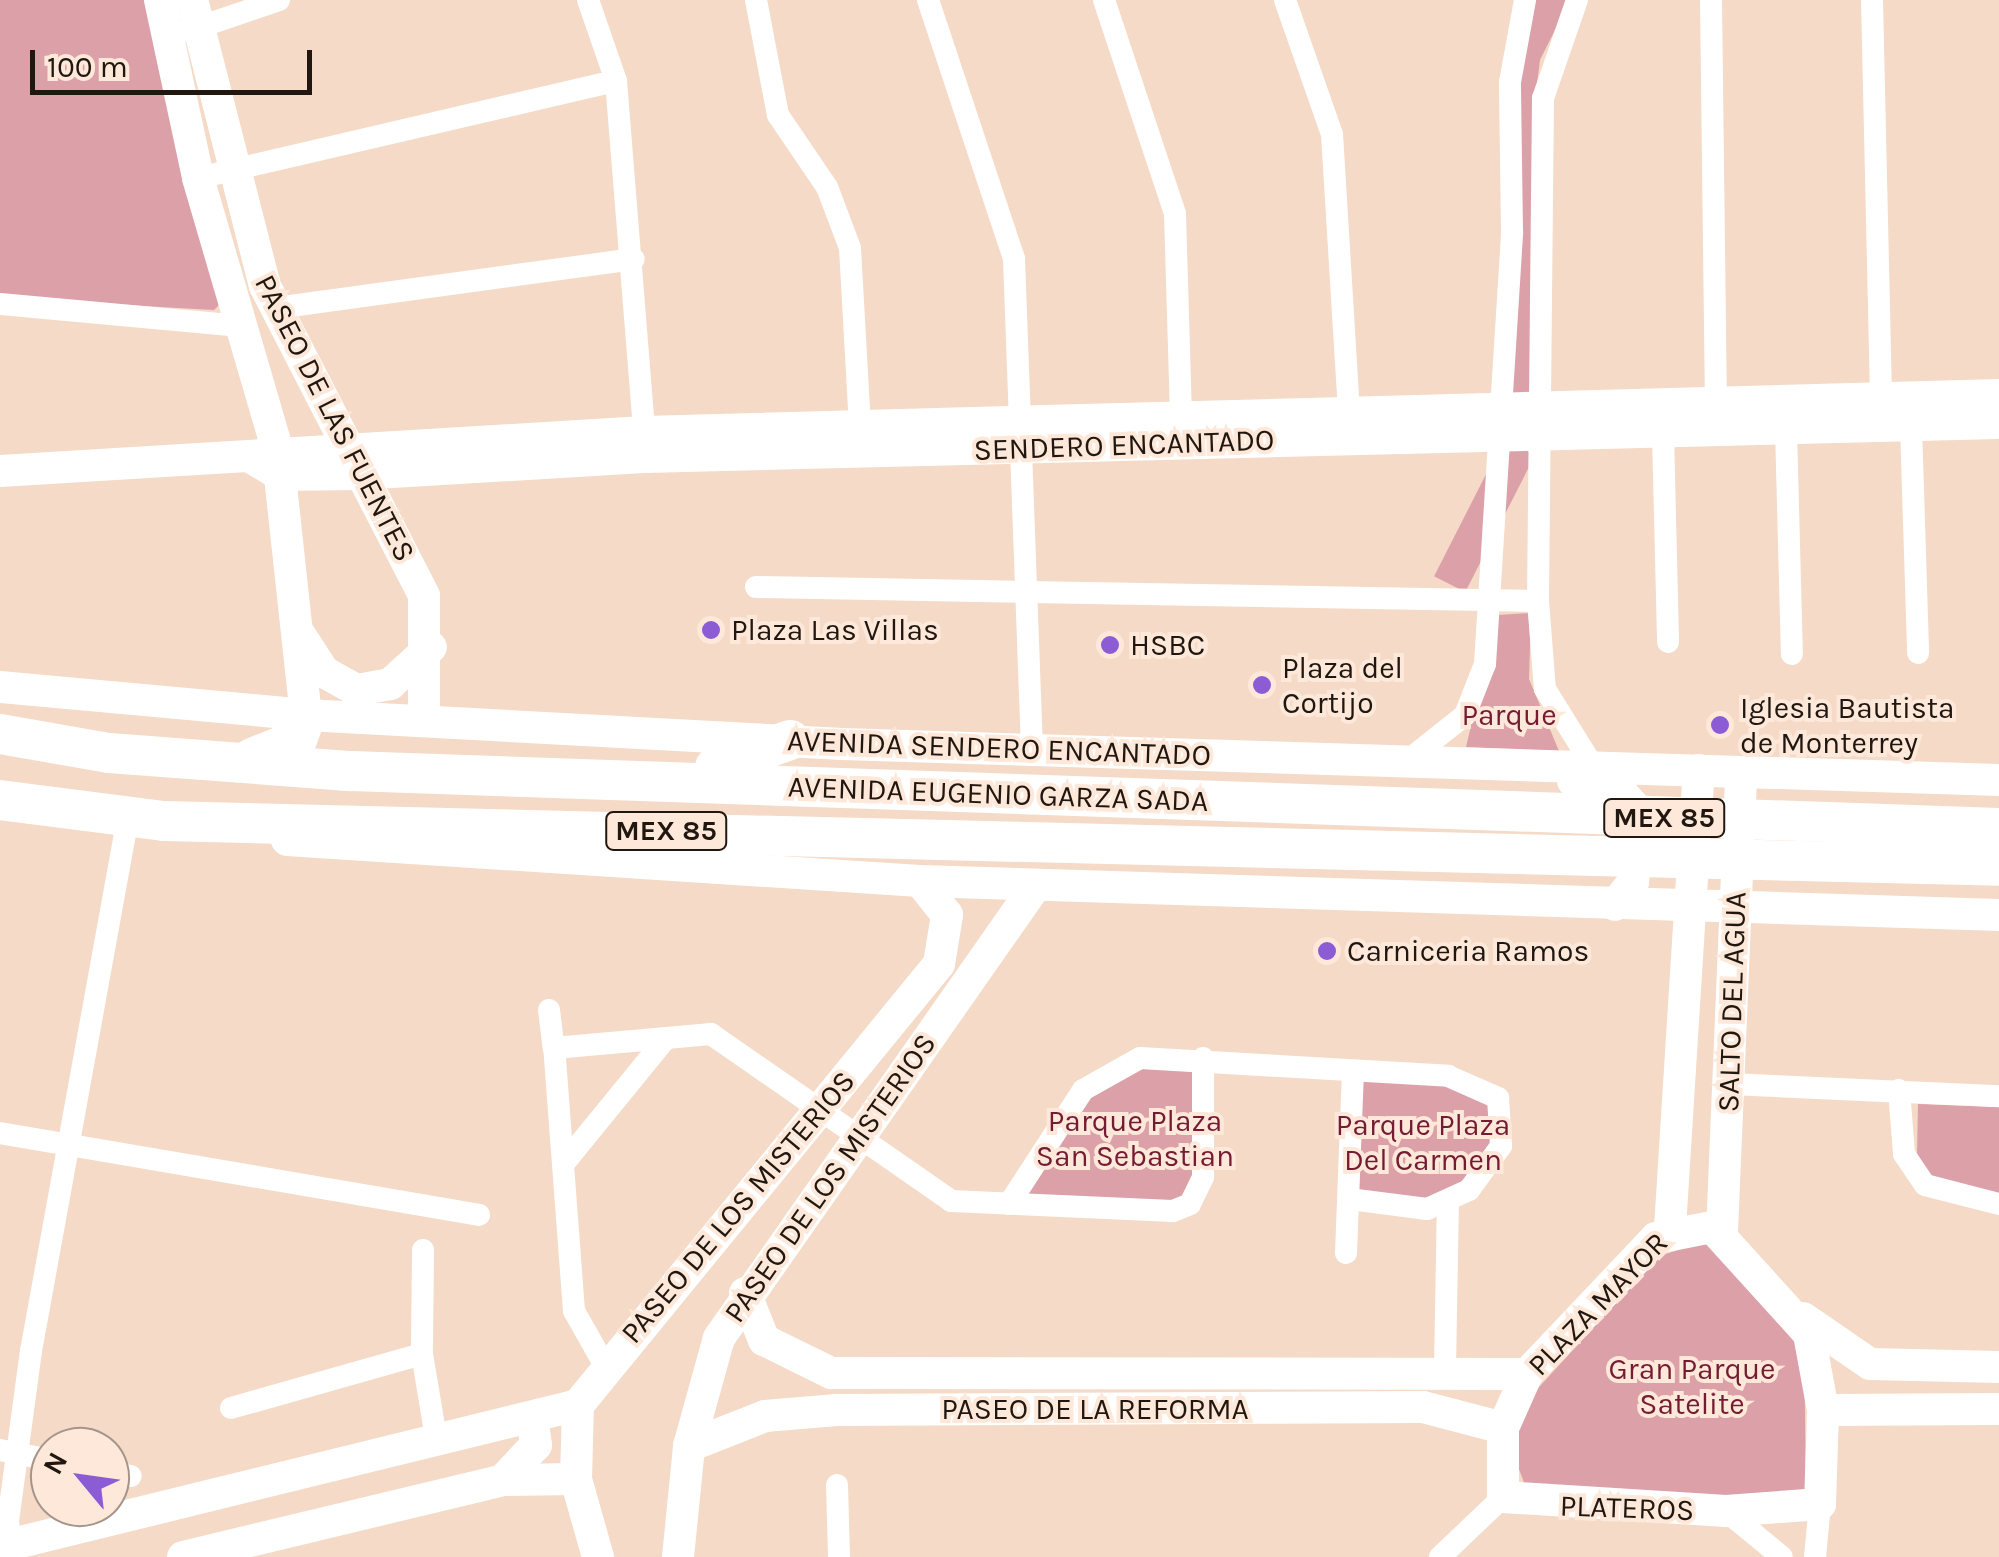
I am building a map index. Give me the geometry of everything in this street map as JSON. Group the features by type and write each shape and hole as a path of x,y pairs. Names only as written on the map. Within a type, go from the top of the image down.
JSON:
{"highway":[{"path":"240,761 290,746 306,715"},
{"name":"AVENIDA EUGENIO GARZA SADA","path":"8,733 240,761 1330,808 1999,828"},
{"path":"634,779 764,756 790,740"},
{"name":"AVENIDA EUGENIO GARZA SADA","path":"0,800 146,819 1999,866"}],"street":[{"name":"PASEO DE LAS FUENTES","path":"160,0 163,36 198,178 241,326 270,461 306,715"},
{"path":"163,36 194,14 279,0"},
{"path":"588,0 616,81 634,259 645,444"},
{"path":"756,0 778,116 827,188 850,248 860,428"},
{"path":"928,0 1014,259 1032,749"},
{"path":"1104,0 1175,214 1181,417"},
{"path":"1285,0 1332,134 1349,411"},
{"path":"1404,763 1465,715 1485,664 1492,600 1497,423 1512,232 1511,68 1525,0"},
{"path":"1578,0 1543,98 1538,601 1545,690 1591,762"},
{"path":"1712,0 1716,404"},
{"path":"1872,0 1881,397"},
{"name":"PASEO DE LAS FUENTES","path":"194,14 230,172 276,308 424,596 431,647 424,721"},
{"path":"198,178 616,81"},
{"path":"276,308 634,259"},
{"path":"0,304 241,326"},
{"name":"SENDERO ENCANTADO","path":"270,461 345,444 1021,438 1497,423 1716,404 1999,396"},
{"name":"SENDERO ENCANTADO","path":"0,470 270,461 360,474 645,444 860,428 1021,438 1181,417 1349,411 1497,423"},
{"name":"SENDERO ENCANTADO","path":"1542,421 1663,434 1999,423"},
{"path":"1911,426 1918,653"},
{"path":"1786,429 1792,654"},
{"path":"1663,434 1668,642"},
{"path":"756,587 1026,597 1538,601"},
{"path":"296,627 324,672 357,690 390,684 431,647"},
{"name":"AVENIDA SENDERO ENCANTADO","path":"0,687 306,715 790,740 1404,763 1591,762 1741,773 1999,780"},
{"path":"1404,763 1616,787 1638,811 1636,873 1615,905"},
{"name":"SALTO DEL AGUA","path":"1671,1216 1686,905 1699,770"},
{"name":"SALTO DEL AGUA","path":"1723,1218 1741,773"},
{"path":"1827,908 1794,886 1784,846 1798,803 1833,776"},
{"path":"146,819 69,1148 9,1452 8,1550 436,1438 578,1405 576,1479 598,1557"},
{"name":"AVENIDA EUGENIO GARZA SADA","path":"146,819 412,854 920,881 1370,892 1615,905 1999,915"},
{"path":"1370,892 1416,880 1606,884 1636,873"},
{"name":"PASEO DE LOS MISTERIOS","path":"578,1405 604,1364 940,964 947,915 920,881"},
{"name":"PASEO DE LOS MISTERIOS","path":"678,1557 701,1387 745,1293 1036,886"},
{"path":"549,1010 574,1311 604,1364"},
{"path":"554,1048 662,1042 712,1034 855,1138 951,1201 1172,1211 1190,1204 1203,1177 1203,1058"},
{"path":"564,1162 662,1042"},
{"path":"1009,1204 1099,1076 1140,1058 1203,1058 1353,1074 1470,1079 1498,1098 1500,1146 1486,1174 1448,1205 1350,1199"},
{"path":"1346,1253 1353,1074"},
{"path":"1730,1084 1999,1096"},
{"path":"1899,1090 1904,1154 1925,1185 1999,1204"},
{"path":"0,1134 479,1215"},
{"path":"1446,1370 1448,1205"},
{"name":"PLAZA MAYOR","path":"1503,1428 1527,1374 1671,1216 1723,1218"},
{"path":"1723,1218 1801,1316 1870,1364 1999,1366"},
{"path":"423,1250 422,1354 436,1438"},
{"name":"PASEO DE LA REFORMA","path":"745,1293 764,1340 831,1373 1446,1370 1527,1374"},
{"path":"1801,1316 1823,1410 1815,1557"},
{"path":"231,1408 422,1354"},
{"name":"PASEO DE LA REFORMA","path":"690,1446 765,1416 837,1410 1423,1407 1503,1428"},
{"path":"1823,1410 1999,1409"},
{"path":"503,1480 536,1445 532,1418"},
{"path":"1440,1557 1504,1498 1503,1428"},
{"path":"182,1557 246,1548 503,1480 576,1479"},
{"path":"837,1485 839,1557"},
{"name":"PLATEROS","path":"1504,1498 1726,1511 1820,1504"},
{"path":"1726,1511 1782,1557"}],"green space":[{"path":"0,0 147,0 224,300 214,310 0,298"},
{"path":"1530,0 1570,0 1540,60 1536,92 1535,398 1504,401 1515,112"},
{"path":"1504,439 1535,455 1465,592 1434,576"},
{"name":"Parque","path":"1531,613 1529,679 1559,751 1466,747 1497,615"},
{"name":"Parque Plaza San Sebastian","path":"1203,1058 1190,1204 1009,1204 1099,1075"},
{"name":"Parque Plaza Del Carmen","path":"1353,1073 1488,1087 1501,1146 1448,1205 1349,1199"},
{"path":"1918,1104 1999,1107 1999,1199 1932,1187 1917,1154"},
{"name":"Gran Parque Satelite","path":"1708,1241 1804,1333 1806,1499 1532,1504 1516,1461 1519,1409 1659,1256"}],"place":[{"name":"Plaza Las Villas","path":"711,630"},
{"name":"HSBC","path":"1110,645"},
{"name":"Plaza del Cortijo","path":"1262,685"},
{"name":"Iglesia Bautista de Monterrey","path":"1720,725"},
{"name":"Carniceria Ramos","path":"1327,951"}]}
